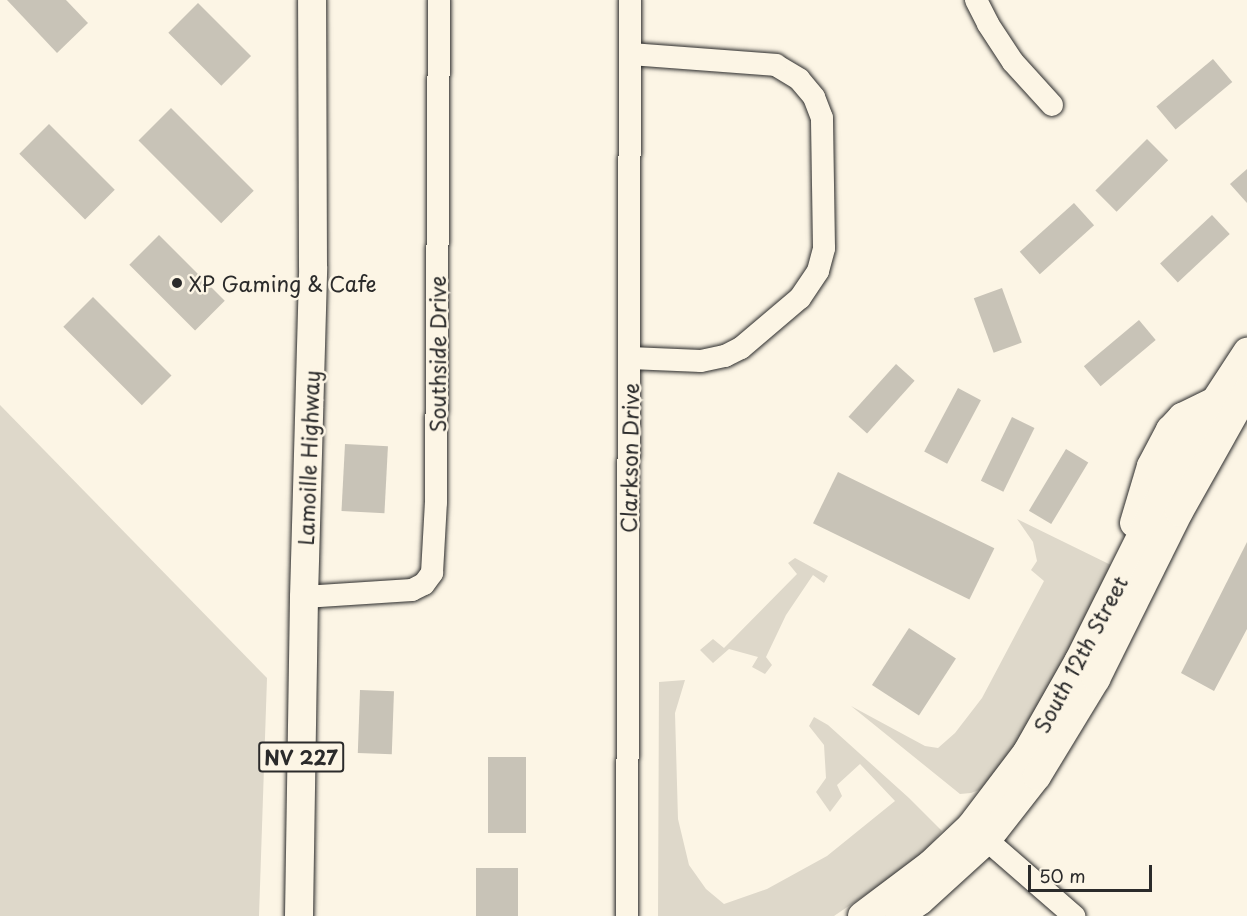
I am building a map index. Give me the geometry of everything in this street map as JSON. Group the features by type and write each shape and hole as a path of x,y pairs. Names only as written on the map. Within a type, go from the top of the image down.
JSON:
{"main road":[{"name":"Lamoille Highway","path":"298,916 313,267 312,0"},
{"name":"South 12th Street","path":"862,916 931,864 979,833 998,794 1047,720 1162,494 1215,401 1247,352"},
{"name":"South 12th Street","path":"899,916 1037,776 1074,718 1179,512 1247,391"}],"street":[{"name":"Southside Drive","path":"304,597 412,590 424,584 432,573 436,502 439,0"},
{"name":"Clarkson Drive","path":"627,916 630,0"},
{"path":"976,0 988,24 1013,62 1052,105"},
{"path":"630,358 701,361 725,356 741,348 800,298 818,271 824,248 822,118 814,97 800,79 776,65 631,54"},
{"path":"979,833 1074,916"}],"shaded area":[{"path":"0,405 267,678 259,916 0,916"},
{"path":"1017,519 1113,566 1028,725 987,787 960,794 851,706 925,746 938,748 955,733 982,698 1044,581 1031,570 1037,561 1033,542"},
{"path":"795,558 828,576 824,583 813,575 786,615 766,657 772,665 765,674 752,667 758,657 729,649 713,663 700,650 713,639 724,648 797,574 788,563"},
{"path":"685,680 675,713 678,819 689,865 706,889 724,904 767,889 827,856 895,801 860,764 837,785 842,796 830,812 816,792 826,778 824,745 809,726 814,717 828,725 942,831 902,870 834,916 658,916 659,682"}],"building":[{"path":"7,0 66,0 88,23 57,53"},
{"path":"198,3 251,56 221,86 168,33"},
{"path":"1213,59 1232,82 1176,130 1156,107"},
{"path":"171,108 254,191 221,223 138,141"},
{"path":"49,124 115,190 85,219 19,154"},
{"path":"1147,139 1168,160 1117,212 1095,191"},
{"path":"1247,169 1247,203 1230,184"},
{"path":"1074,203 1094,225 1040,274 1020,252"},
{"path":"1212,215 1230,234 1178,282 1160,263"},
{"name":"XP Gaming & Cafe","path":"159,235 225,301 195,330 129,265"},
{"path":"1002,288 1022,343 994,353 974,298"},
{"path":"93,297 171,375 142,405 63,327"},
{"path":"1139,320 1156,340 1101,386 1084,366"},
{"path":"896,364 915,381 867,433 848,417"},
{"path":"958,388 981,400 947,464 924,452"},
{"path":"1012,417 1034,428 1003,492 981,481"},
{"path":"345,444 388,446 384,513 341,511"},
{"path":"1066,449 1088,462 1051,524 1029,511"},
{"path":"838,472 994,548 969,600 813,523"},
{"path":"1247,542 1247,629 1214,691 1181,673"},
{"path":"909,628 956,658 919,716 872,685"},
{"path":"360,690 394,691 392,754 358,753"},
{"path":"488,757 526,757 526,833 488,833"},
{"path":"476,868 518,868 518,916 476,916"}],"place":[{"name":"XP Gaming & Cafe","path":"177,283"}]}
